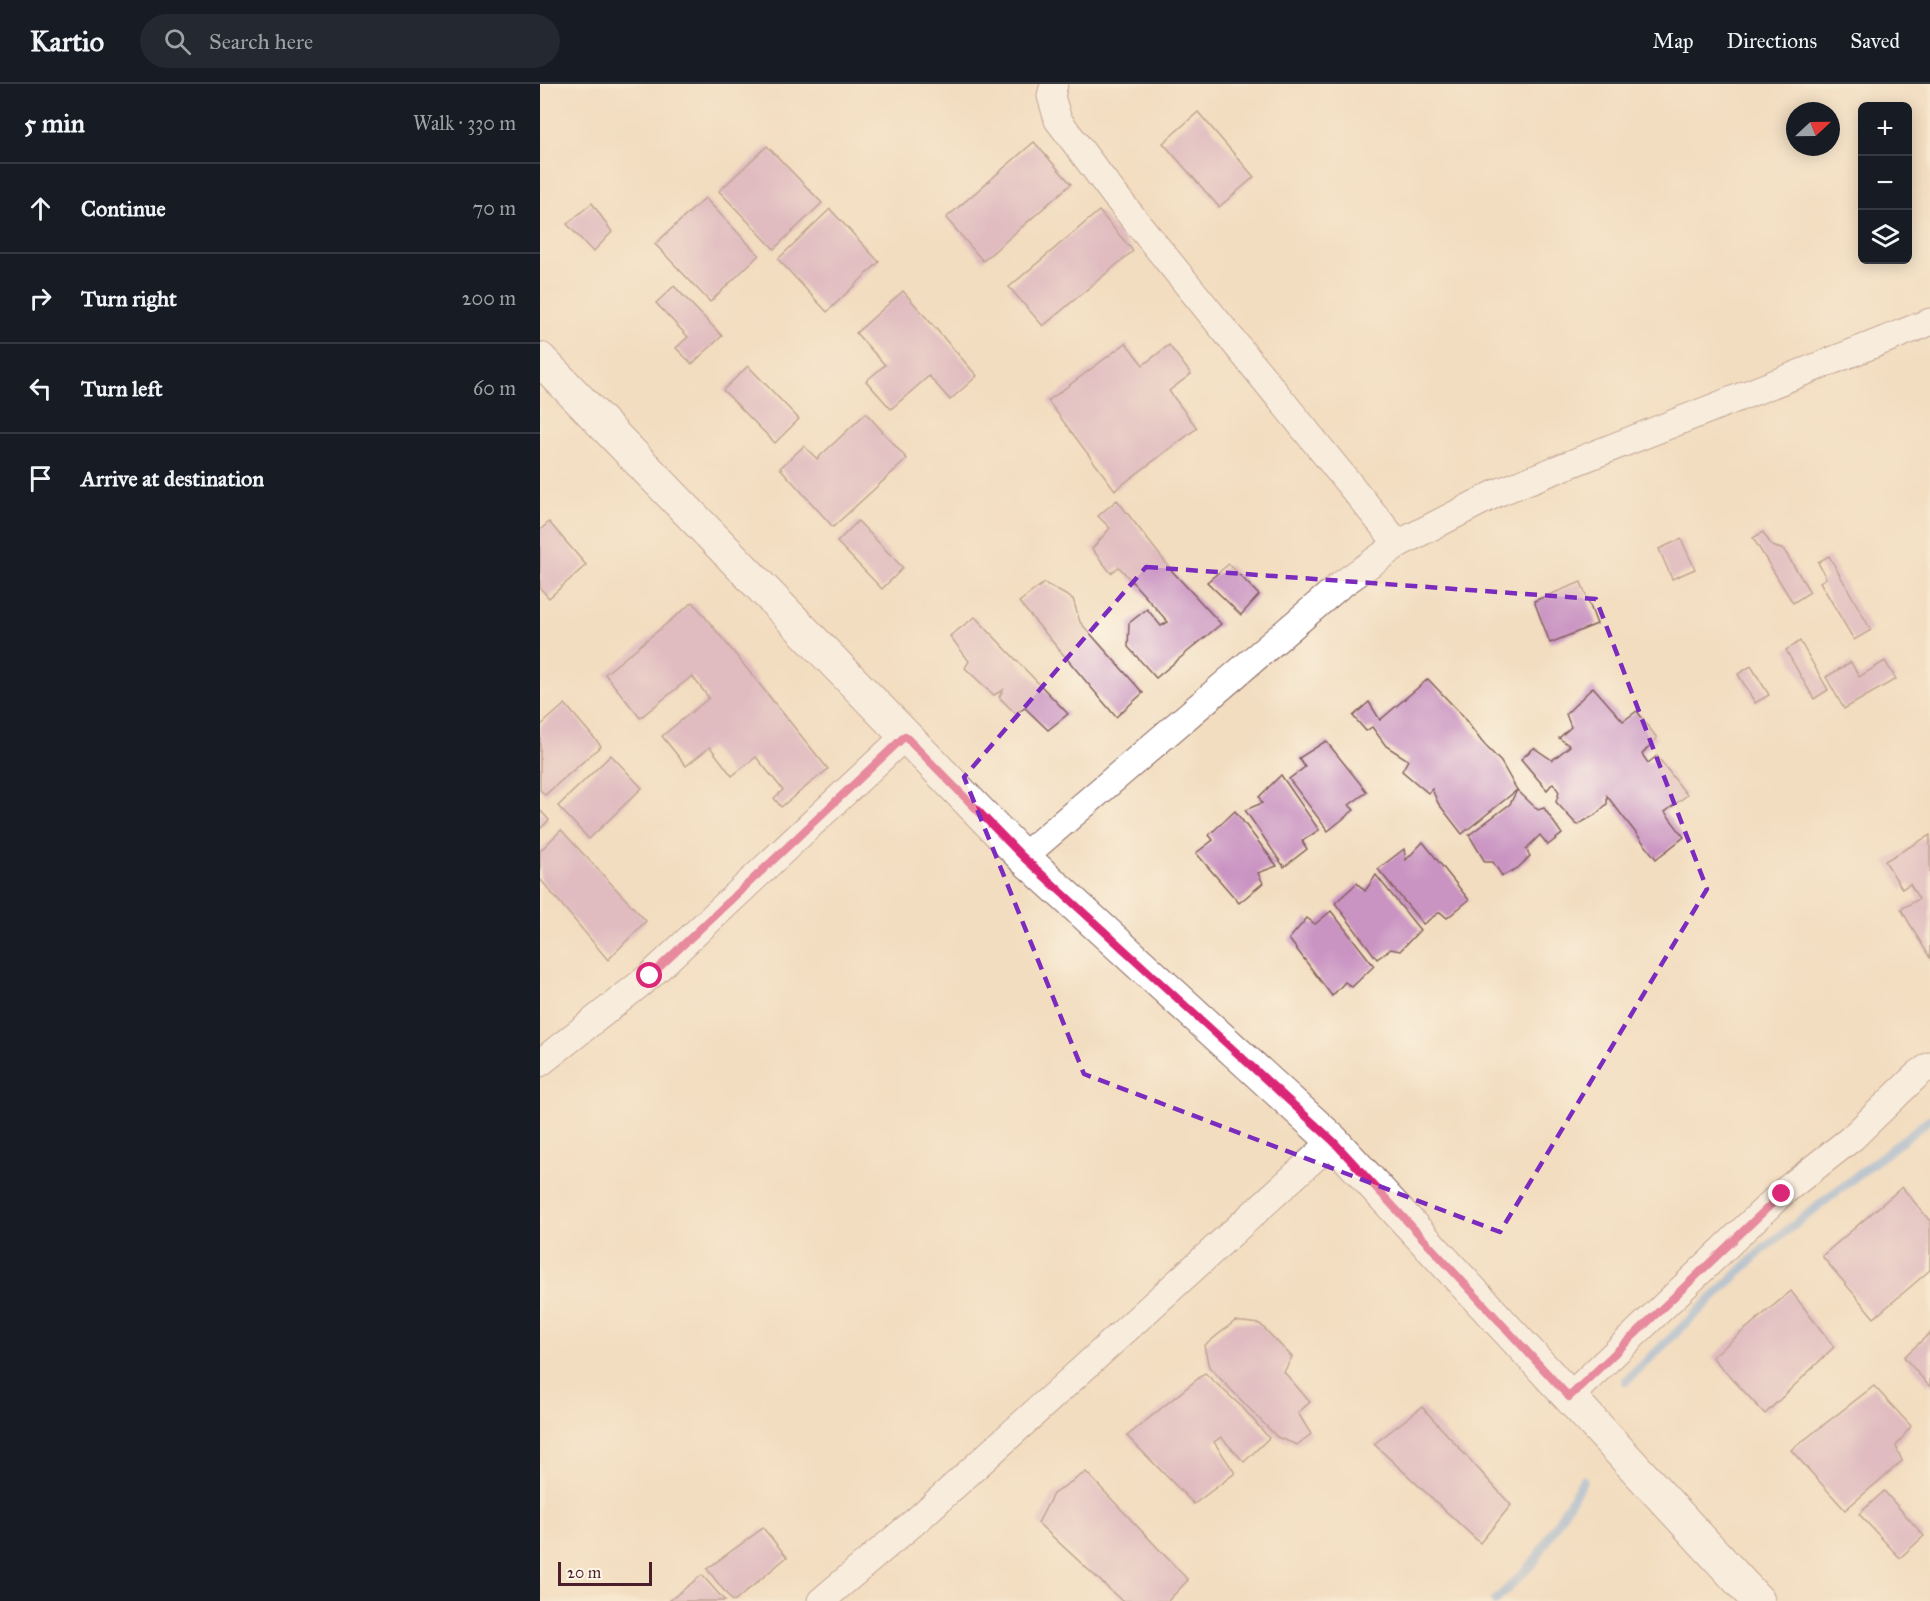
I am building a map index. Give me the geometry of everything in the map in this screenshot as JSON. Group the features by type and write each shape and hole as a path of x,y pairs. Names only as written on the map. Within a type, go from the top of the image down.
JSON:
{"main road":[{"path":"540,359 1023,857 1333,1141 1758,1601"}],"street":[{"path":"1054,84 1051,96 1058,120 1113,193 1398,544"},
{"path":"1023,857 1338,587 1398,544 1497,493 1930,322"},
{"path":"540,1063 650,976 905,736"},
{"path":"1569,1397 1782,1194 1852,1138 1918,1074 1930,1066"},
{"path":"822,1601 918,1519 1333,1141"}],"highlighted area":[{"path":"1146,567 1596,599 1707,889 1500,1232 1084,1074 964,777"}],"building":[{"path":"1198,112 1254,177 1219,207 1163,143"},
{"path":"1034,142 1071,184 983,261 946,218"},
{"path":"767,146 822,203 774,249 719,191"},
{"path":"705,198 759,255 710,302 655,244"},
{"path":"592,203 612,232 593,252 567,224"},
{"path":"830,209 879,262 827,312 778,259"},
{"path":"1099,211 1133,251 1043,326 1009,287"},
{"path":"674,286 722,336 692,364 676,348 688,337 656,303"},
{"path":"903,291 977,376 950,400 929,376 891,409 866,381 885,365 856,333"},
{"path":"1126,343 1143,365 1169,345 1191,374 1169,391 1197,428 1115,490 1048,401"},
{"path":"748,366 799,419 775,443 723,390"},
{"path":"866,413 907,459 833,527 780,468 804,446 817,459"},
{"path":"1117,500 1173,572 1221,624 1156,678 1128,647 1129,623 1147,609 1161,626 1168,622 1119,567 1111,573 1092,549 1110,528 1098,516"},
{"path":"858,521 903,568 882,589 837,542"},
{"path":"549,522 586,565 549,598 540,588 540,530"},
{"path":"1763,532 1772,546 1784,550 1810,592 1793,603 1753,538"},
{"path":"1681,539 1695,569 1672,579 1659,549"},
{"path":"1829,556 1871,630 1854,640 1820,582 1826,578 1818,562"},
{"path":"1229,564 1259,595 1241,615 1207,582"},
{"path":"1581,582 1597,624 1550,643 1534,601"},
{"path":"1044,583 1073,599 1080,622 1143,693 1116,717 1019,602"},
{"path":"693,602 828,769 781,807 774,798 783,790 756,757 732,776 710,747 686,766 662,736 709,698 692,676 640,718 605,674"},
{"path":"975,617 1068,714 1048,730 1025,708 1015,713 999,697 1003,690 994,695 965,668 969,661 950,636"},
{"path":"1800,641 1828,690 1814,699 1786,650"},
{"path":"1885,661 1896,679 1844,709 1826,677 1851,662 1859,677"},
{"path":"1751,666 1769,695 1755,703 1738,674"},
{"path":"1428,679 1501,762 1517,790 1462,834 1438,803 1432,789 1428,793 1402,771 1408,760 1386,746 1372,727 1366,731 1353,716 1369,702 1380,720"},
{"path":"1593,687 1623,721 1637,711 1657,738 1642,754 1648,763 1657,756 1687,795 1665,812 1684,837 1656,859 1607,796 1607,804 1595,815 1577,825 1556,802 1559,792 1553,783 1547,790 1521,759 1534,748 1552,760 1570,746 1559,738 1571,727 1566,714"},
{"path":"565,704 601,746 545,795 540,790 540,726"},
{"path":"1326,741 1367,792 1349,805 1354,810 1328,831 1289,779 1305,767 1299,758"},
{"path":"611,755 642,788 589,839 558,806"},
{"path":"1281,775 1319,830 1302,841 1307,849 1284,867 1245,810 1262,803 1259,797"},
{"path":"1517,790 1538,810 1544,808 1562,834 1548,845 1540,835 1526,849 1530,856 1518,868 1502,876 1493,862 1485,862 1469,835 1510,804"},
{"path":"540,810 549,820 540,829"},
{"path":"1235,811 1277,866 1258,873 1263,883 1239,903 1196,853 1213,840 1209,835"},
{"path":"561,830 646,921 608,960 540,879 540,851"},
{"path":"1930,835 1930,958 1901,909 1919,899 1910,884 1902,889 1885,861"},
{"path":"1423,842 1469,900 1447,918 1440,912 1423,924 1378,869 1404,849 1406,860"},
{"path":"1376,875 1420,930 1400,951 1391,949 1377,959 1335,903 1357,883 1365,891"},
{"path":"1331,911 1374,966 1352,987 1345,982 1332,996 1289,939 1307,918 1315,924"},
{"path":"1902,1187 1930,1221 1930,1270 1874,1318 1822,1256"},
{"path":"1791,1291 1834,1347 1765,1414 1712,1357"},
{"path":"1235,1321 1260,1324 1292,1357 1284,1372 1310,1402 1298,1413 1311,1434 1297,1445 1277,1437 1209,1367 1204,1346"},
{"path":"1930,1333 1930,1387 1904,1357"},
{"path":"1205,1373 1243,1408 1269,1438 1244,1462 1221,1437 1214,1442 1235,1473 1194,1504 1127,1436"},
{"path":"1874,1386 1911,1426 1896,1446 1902,1461 1845,1510 1791,1450"},
{"path":"1422,1407 1511,1505 1480,1543 1374,1444"},
{"path":"1086,1472 1188,1580 1168,1601 1122,1601 1038,1523 1053,1494"},
{"path":"1884,1491 1924,1536 1900,1558 1859,1514"},
{"path":"763,1528 787,1557 735,1601 732,1601 707,1569"},
{"path":"702,1575 725,1601 669,1601"}],"waterway":[{"path":"1626,1381 1763,1249 1930,1119"},
{"path":"1495,1601 1534,1562 1583,1480"}],"route":[{"path":"650,976 905,736 1023,857 1333,1141 1569,1397 1782,1194"}]}
